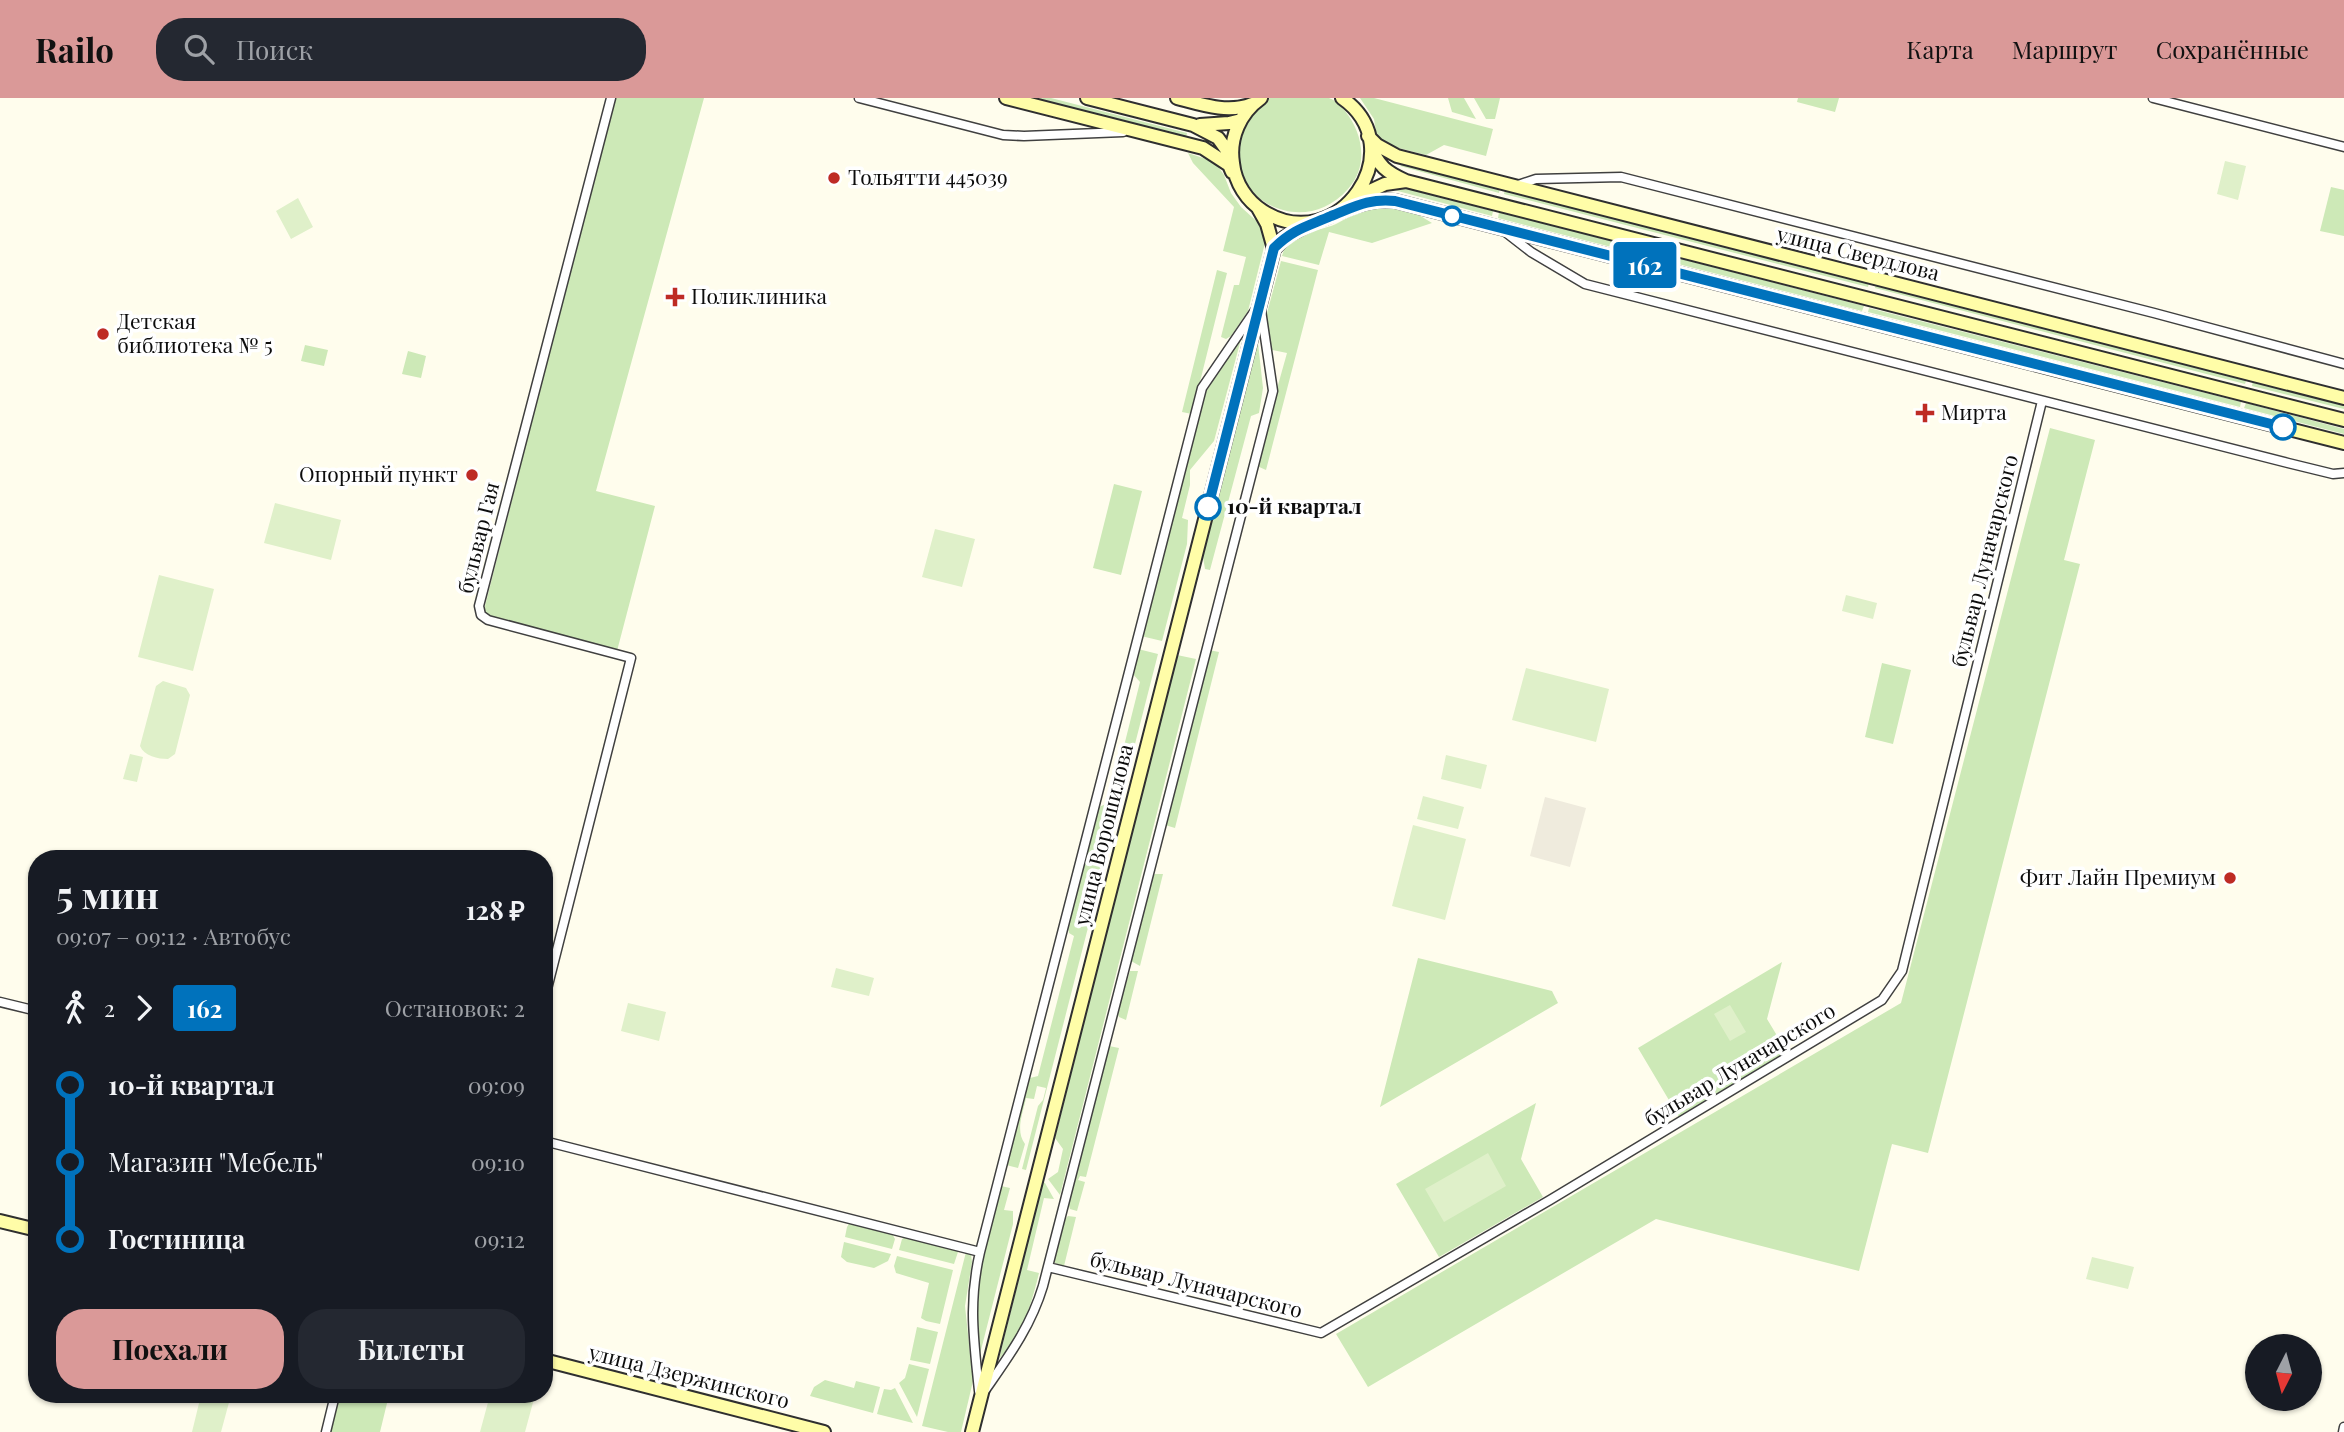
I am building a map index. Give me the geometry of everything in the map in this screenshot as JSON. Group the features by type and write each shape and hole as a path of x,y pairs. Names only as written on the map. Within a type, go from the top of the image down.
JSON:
{"main road":[{"path":"1006,98 1203,148 1229,166 1242,191 1258,208 1267,223 1274,248 1297,229 1366,201 1388,200 2344,443"},
{"path":"1087,98 1193,125 1219,138 1232,156"},
{"path":"1177,98 1226,108 1245,107 1256,101"},
{"path":"1340,212 1354,199 1365,182 1370,162 1370,141 1359,115 1345,99"},
{"path":"1242,191 1234,170 1233,142 1241,120 1256,101"},
{"path":"1193,125 1214,125 1241,120"},
{"name":"улица Свердлова","path":"1370,141 1381,167 1406,181 2344,420"},
{"name":"улица Свердлова","path":"1370,141 1397,156 2344,398"},
{"name":"улица Свердлова","path":"1354,199 1374,187 1406,181"},
{"path":"1258,208 1280,220 1295,223 1316,222"},
{"name":"улица Ворошилова","path":"972,1432 1274,248"},
{"path":"0,1221 28,1228"},
{"name":"улица Дзержинского","path":"553,1362 824,1432"}],"street":[{"name":"бульвар Гая","path":"553,966 631,658 488,620 481,615 479,606 611,98"},
{"path":"859,98 1003,135 1137,131"},
{"path":"2153,98 2187,102 2344,147"},
{"path":"1515,186 1536,179 1621,177 2344,364"},
{"path":"1501,229 1531,252 1586,284 2333,474 2344,472"},
{"path":"980,1397 972,1296 980,1252 1202,388 1260,302"},
{"path":"980,1397 1024,1334 1036,1311 1273,391 1260,302"},
{"name":"бульвар Луначарского","path":"1048,1267 1321,1333 1550,1200 1882,1000 1902,971 2042,401"},
{"path":"0,1002 28,1010"},
{"path":"553,1144 980,1252"},
{"path":"326,1432 333,1403"},
{"path":"2343,1432 2344,1427"}],"green space":[{"path":"614,98 704,98 596,491 655,506 617,651 483,614"},
{"path":"1032,98 1051,98 1187,133 1186,138"},
{"path":"1270,98 1329,98 1340,105 1356,129 1361,150 1359,170 1348,189 1328,205 1307,212 1285,211 1266,203 1250,189 1240,170 1237,148 1249,116"},
{"path":"1360,98 1374,98 1493,129 1486,156 1444,145 1426,155 1391,146 1382,141 1376,132 1374,119"},
{"path":"1448,98 1464,98 1476,119 1452,112"},
{"path":"1474,98 1500,98 1495,119 1486,119"},
{"path":"1798,98 1839,98 1835,112 1797,102"},
{"path":"1188,153 1215,162 1241,207 1262,226 1266,239 1248,311 1226,339 1221,337 1234,285 1239,285 1246,257 1223,251 1234,207 1193,163"},
{"path":"2225,161 2246,166 2238,200 2217,194"},
{"path":"1405,163 1500,187 1499,193 1400,166"},
{"path":"1394,187 1493,211 1492,216 1394,190"},
{"path":"2331,187 2344,190 2344,236 2320,231"},
{"path":"1505,189 1869,282 1868,287 1504,194"},
{"path":"298,198 313,227 291,239 276,211"},
{"path":"1377,203 1409,209 1432,223 1372,243 1329,232 1319,265 1282,256 1291,240 1297,236 1336,224"},
{"path":"1499,212 1864,306 1862,311 1498,218"},
{"path":"1281,261 1318,270 1266,470 1257,466 1257,460 1287,353 1268,349 1267,313"},
{"path":"1217,270 1227,273 1192,414 1182,412"},
{"path":"1876,283 2247,378 2245,384 1875,288"},
{"path":"1869,308 2241,402 2240,407 1868,312"},
{"path":"1241,339 1214,441 1190,470 1190,485 1182,518 1188,520 1187,544 1162,641 1141,636 1205,393"},
{"path":"1258,343 1263,388 1259,413 1251,416 1210,570 1205,569 1203,557"},
{"path":"305,345 328,350 324,366 301,361"},
{"path":"408,351 426,356 421,378 402,374"},
{"path":"2253,380 2344,403 2344,409 2252,386"},
{"path":"2246,403 2344,429 2344,434 2244,408"},
{"path":"2050,428 2095,440 2064,560 2080,564 1928,1153 1892,1144 1859,1271 1656,1219 1368,1387 1336,1334 1901,1003"},
{"path":"1114,484 1142,491 1121,575 1093,568"},
{"path":"275,503 341,520 331,560 264,543"},
{"path":"935,529 975,539 962,587 922,577"},
{"path":"159,575 214,589 193,671 138,657"},
{"path":"1846,595 1877,603 1873,619 1842,611"},
{"path":"1138,649 1158,654 1026,1170 1022,1169 1038,1106 1043,1100 1046,1088 1037,1086 1034,1099 1026,1098 1020,1128 1025,1144 1018,1168 1006,1165 1027,1083 1030,1078 1038,1076 1074,936 1069,933 1068,928 1097,808 1110,802 1140,682 1132,673"},
{"path":"1209,650 1219,652 1175,828 1165,825"},
{"path":"1177,655 1196,659 1060,1195 1048,1179 1058,1172 1063,1149 1055,1138"},
{"path":"1882,663 1911,670 1893,744 1865,737"},
{"path":"1526,668 1609,689 1596,742 1512,720"},
{"path":"163,681 186,688 190,695 175,754 168,759 148,755 140,746 156,686"},
{"path":"130,754 143,757 137,782 123,779"},
{"path":"1446,755 1487,765 1481,789 1441,779"},
{"path":"1423,796 1464,807 1458,829 1417,819"},
{"path":"1413,825 1466,839 1445,920 1392,906"},
{"path":"1163,874 1140,966 1131,961 1152,876"},
{"path":"1418,958 1552,991 1558,1003 1380,1107"},
{"path":"1782,962 1767,1019 1787,1052 1679,1117 1638,1048"},
{"path":"836,968 874,978 869,996 831,987"},
{"path":"1130,971 1138,971 1126,1020 1117,1013"},
{"path":"628,1003 666,1012 659,1041 621,1031"},
{"path":"1730,1005 1746,1032 1730,1041 1714,1014"},
{"path":"1109,1046 1119,1048 1086,1177 1080,1176 1078,1180 1085,1182 1077,1211 1070,1209 1068,1203"},
{"path":"1536,1103 1521,1159 1543,1197 1439,1257 1396,1184"},
{"path":"1488,1153 1506,1186 1444,1222 1425,1189"},
{"path":"1043,1182 1054,1199 1044,1198 1027,1270 1039,1273 1025,1319 999,1359"},
{"path":"1001,1186 1010,1188 1004,1210 1013,1211 1013,1224 980,1354 976,1317 979,1276"},
{"path":"1068,1216 1076,1217 1064,1266 1055,1263 1054,1258 1064,1220"},
{"path":"850,1222 891,1232 895,1239 892,1249 845,1237"},
{"path":"907,1236 959,1249 954,1264 899,1250 902,1239"},
{"path":"844,1242 891,1254 888,1261 874,1268 847,1262 841,1257"},
{"path":"966,1252 971,1255 972,1262 965,1306 973,1381 961,1432 948,1432 922,1426"},
{"path":"897,1256 953,1270 940,1324 921,1318 929,1283 896,1273 894,1266"},
{"path":"2092,1257 2134,1267 2128,1289 2086,1279"},
{"path":"917,1327 938,1332 930,1364 910,1360"},
{"path":"909,1364 929,1369 917,1417 899,1383 905,1378"},
{"path":"825,1380 854,1388 856,1381 880,1387 873,1413 810,1396 814,1387"},
{"path":"895,1388 913,1423 877,1414 884,1389"},
{"path":"199,1403 229,1403 221,1432 192,1432"},
{"path":"338,1403 387,1403 380,1432 331,1432"},
{"path":"488,1403 533,1403 525,1432 480,1432"}],"shaded area":[{"path":"1545,797 1586,808 1570,867 1530,856"}],"bus line":[{"name":"162","path":"1208,507 1274,248 1297,229 1366,201 1380,199 2283,427"}],"place":[{"name":"Тольятти 445039","path":"834,178"},
{"name":"Поликлиника","path":"675,297"},
{"name":"Детская библиотека № 5","path":"103,334"},
{"name":"Мирта","path":"1925,413"},
{"name":"Опорный пункт","path":"472,475"},
{"name":"10-й квартал","path":"1208,507"},
{"name":"Фит Лайн Премиум","path":"2230,878"}]}
